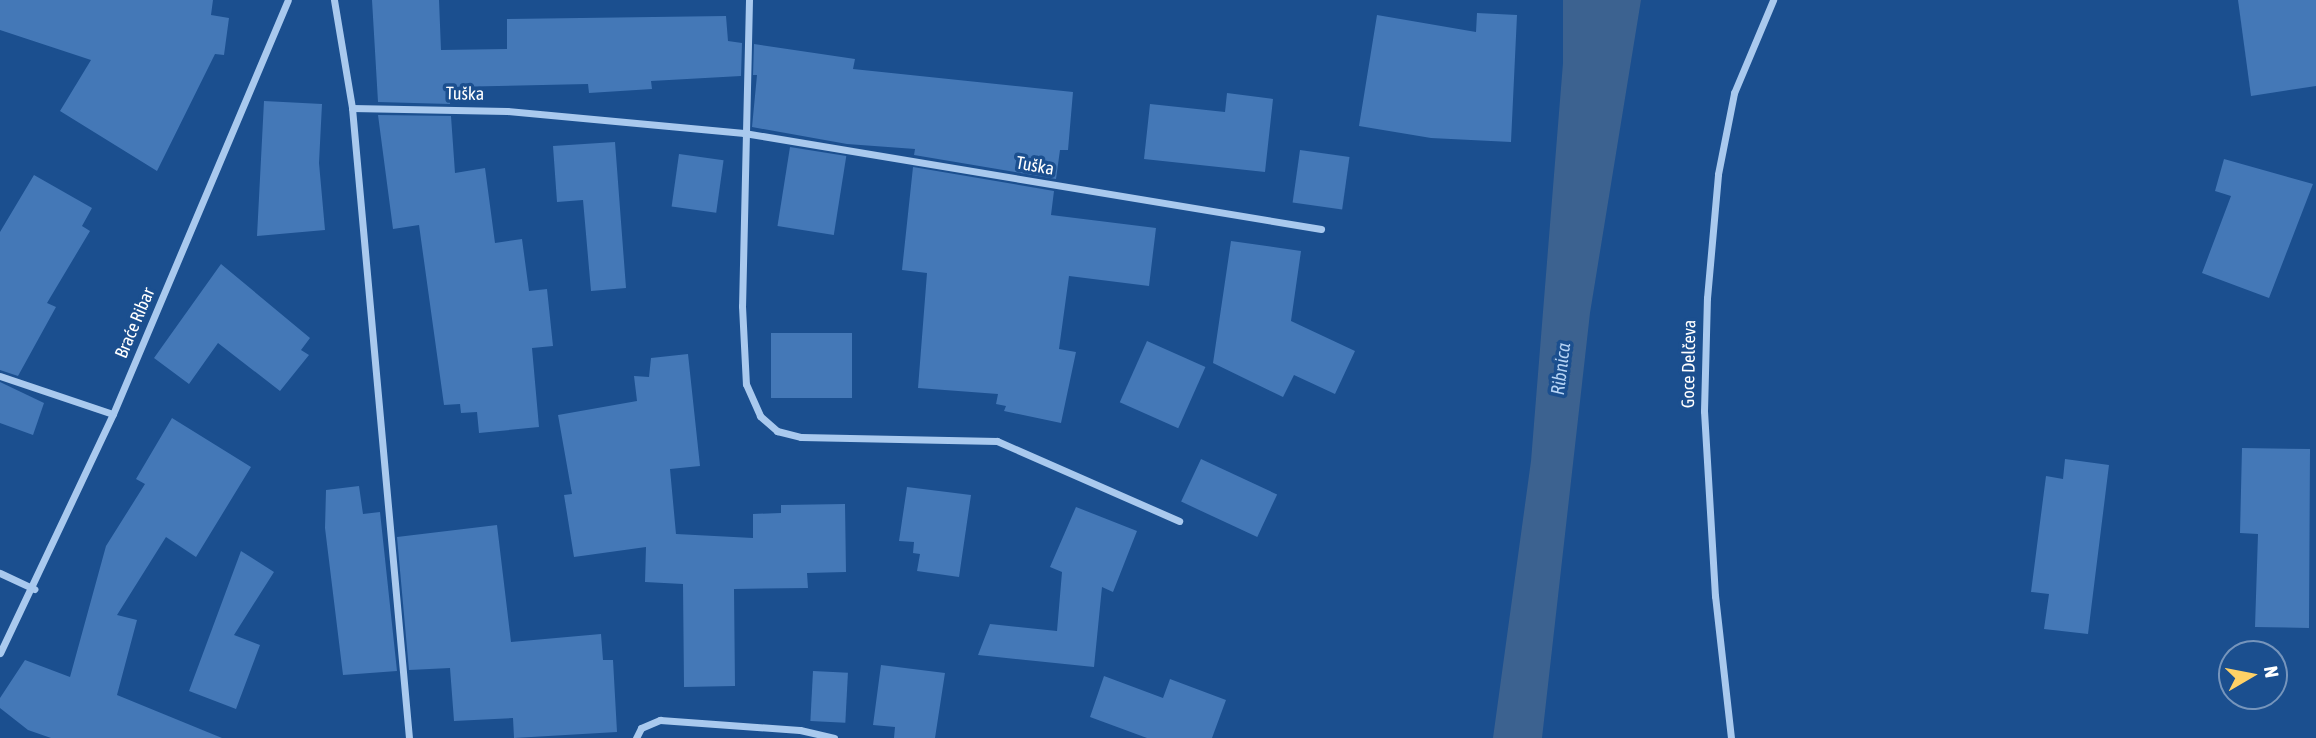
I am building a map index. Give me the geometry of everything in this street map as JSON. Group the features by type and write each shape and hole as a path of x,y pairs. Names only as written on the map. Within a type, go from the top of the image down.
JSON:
{"street":[{"name":"Braće Ribar","path":"0,653 34,589 113,414 288,0"},
{"path":"334,0 352,108 409,738"},
{"path":"749,0 741,306 746,384 760,416 777,431 801,437 997,441 1179,521"},
{"name":"Goce Delčeva","path":"1731,738 1715,596 1704,425 1707,298 1718,174 1734,93 1773,0"},
{"name":"Tuška","path":"352,108 507,111 744,133 1321,229"},
{"path":"0,376 113,414"},
{"path":"0,573 34,589"},
{"path":"636,738 641,728 660,720 800,730 834,738"}],"water":[{"name":"Ribnica","path":"1563,0 1641,0 1590,313 1542,738 1493,738 1531,461 1563,63"}],"building":[{"path":"0,0 213,0 211,15 229,18 224,55 215,54 157,171 60,111 91,60 0,30"},
{"path":"372,0 439,0 441,50 507,49 507,19 726,16 728,41 742,43 741,76 651,81 652,89 589,93 588,84 449,87 450,104 378,102"},
{"path":"2238,0 2316,0 2316,86 2251,96"},
{"path":"1477,13 1517,15 1511,142 1431,138 1359,126 1377,15 1476,32"},
{"path":"754,44 855,59 853,69 1073,92 1068,150 1060,150 1056,179 914,155 915,149 847,144 752,127 757,75 753,75"},
{"path":"1227,93 1273,99 1265,172 1144,159 1150,104 1225,112"},
{"path":"264,101 322,104 319,163 325,230 257,236"},
{"path":"378,115 451,116 455,173 485,168 495,243 522,239 529,291 547,289 553,346 532,348 539,427 479,433 477,412 461,413 460,404 444,405 419,225 393,229"},
{"path":"615,142 626,288 591,291 583,200 557,202 553,146"},
{"path":"790,147 846,156 834,235 777,226"},
{"path":"1300,150 1350,157 1342,209 1293,202"},
{"path":"679,154 724,160 716,213 672,206"},
{"path":"2224,159 2313,184 2269,298 2202,273 2231,196 2215,191"},
{"path":"913,167 1054,191 1051,215 1156,228 1149,286 1069,276 1059,349 1076,352 1061,423 1004,411 1006,406 996,404 998,394 918,388 927,273 902,270"},
{"path":"34,175 92,208 82,226 90,231 47,303 56,307 18,376 0,370 0,232"},
{"path":"1231,241 1301,251 1291,321 1355,351 1335,394 1294,375 1283,397 1213,363"},
{"path":"221,264 310,338 301,350 309,355 280,391 218,343 189,384 154,358"},
{"path":"771,333 852,333 852,398 771,398"},
{"path":"1147,341 1205,367 1178,428 1120,402"},
{"path":"688,354 700,466 670,469 676,534 753,538 753,514 781,513 781,505 845,504 846,572 807,573 808,588 734,589 735,686 684,687 683,584 645,582 646,547 574,557 564,495 572,494 558,415 637,401 634,376 649,377 651,358"},
{"path":"0,382 44,403 33,435 0,423"},
{"path":"172,418 251,467 196,557 166,537 117,615 137,620 117,695 222,738 51,738 28,730 0,708 0,698 25,660 70,677 106,546 145,484 136,479"},
{"path":"2242,448 2310,449 2309,628 2255,627 2258,534 2240,533"},
{"path":"1201,459 1277,494 1257,537 1181,502"},
{"path":"2065,459 2109,465 2088,634 2044,629 2049,594 2031,592 2046,476 2063,479"},
{"path":"359,486 363,514 380,512 397,671 343,675 325,528 326,490"},
{"path":"907,487 971,495 959,577 917,571 920,554 913,553 914,542 899,541"},
{"path":"1076,507 1137,531 1113,592 1102,587 1094,667 978,655 990,624 1057,631 1062,572 1050,567"},
{"path":"497,525 511,642 601,634 603,660 613,660 617,732 514,738 513,718 454,721 450,668 409,670 397,537"},
{"path":"241,551 274,572 234,635 260,645 236,709 189,691"},
{"path":"881,665 945,673 935,738 894,738 895,727 873,725"},
{"path":"813,671 848,673 845,723 810,721"},
{"path":"1104,676 1163,698 1170,679 1226,700 1212,738 1147,738 1090,717"}]}
